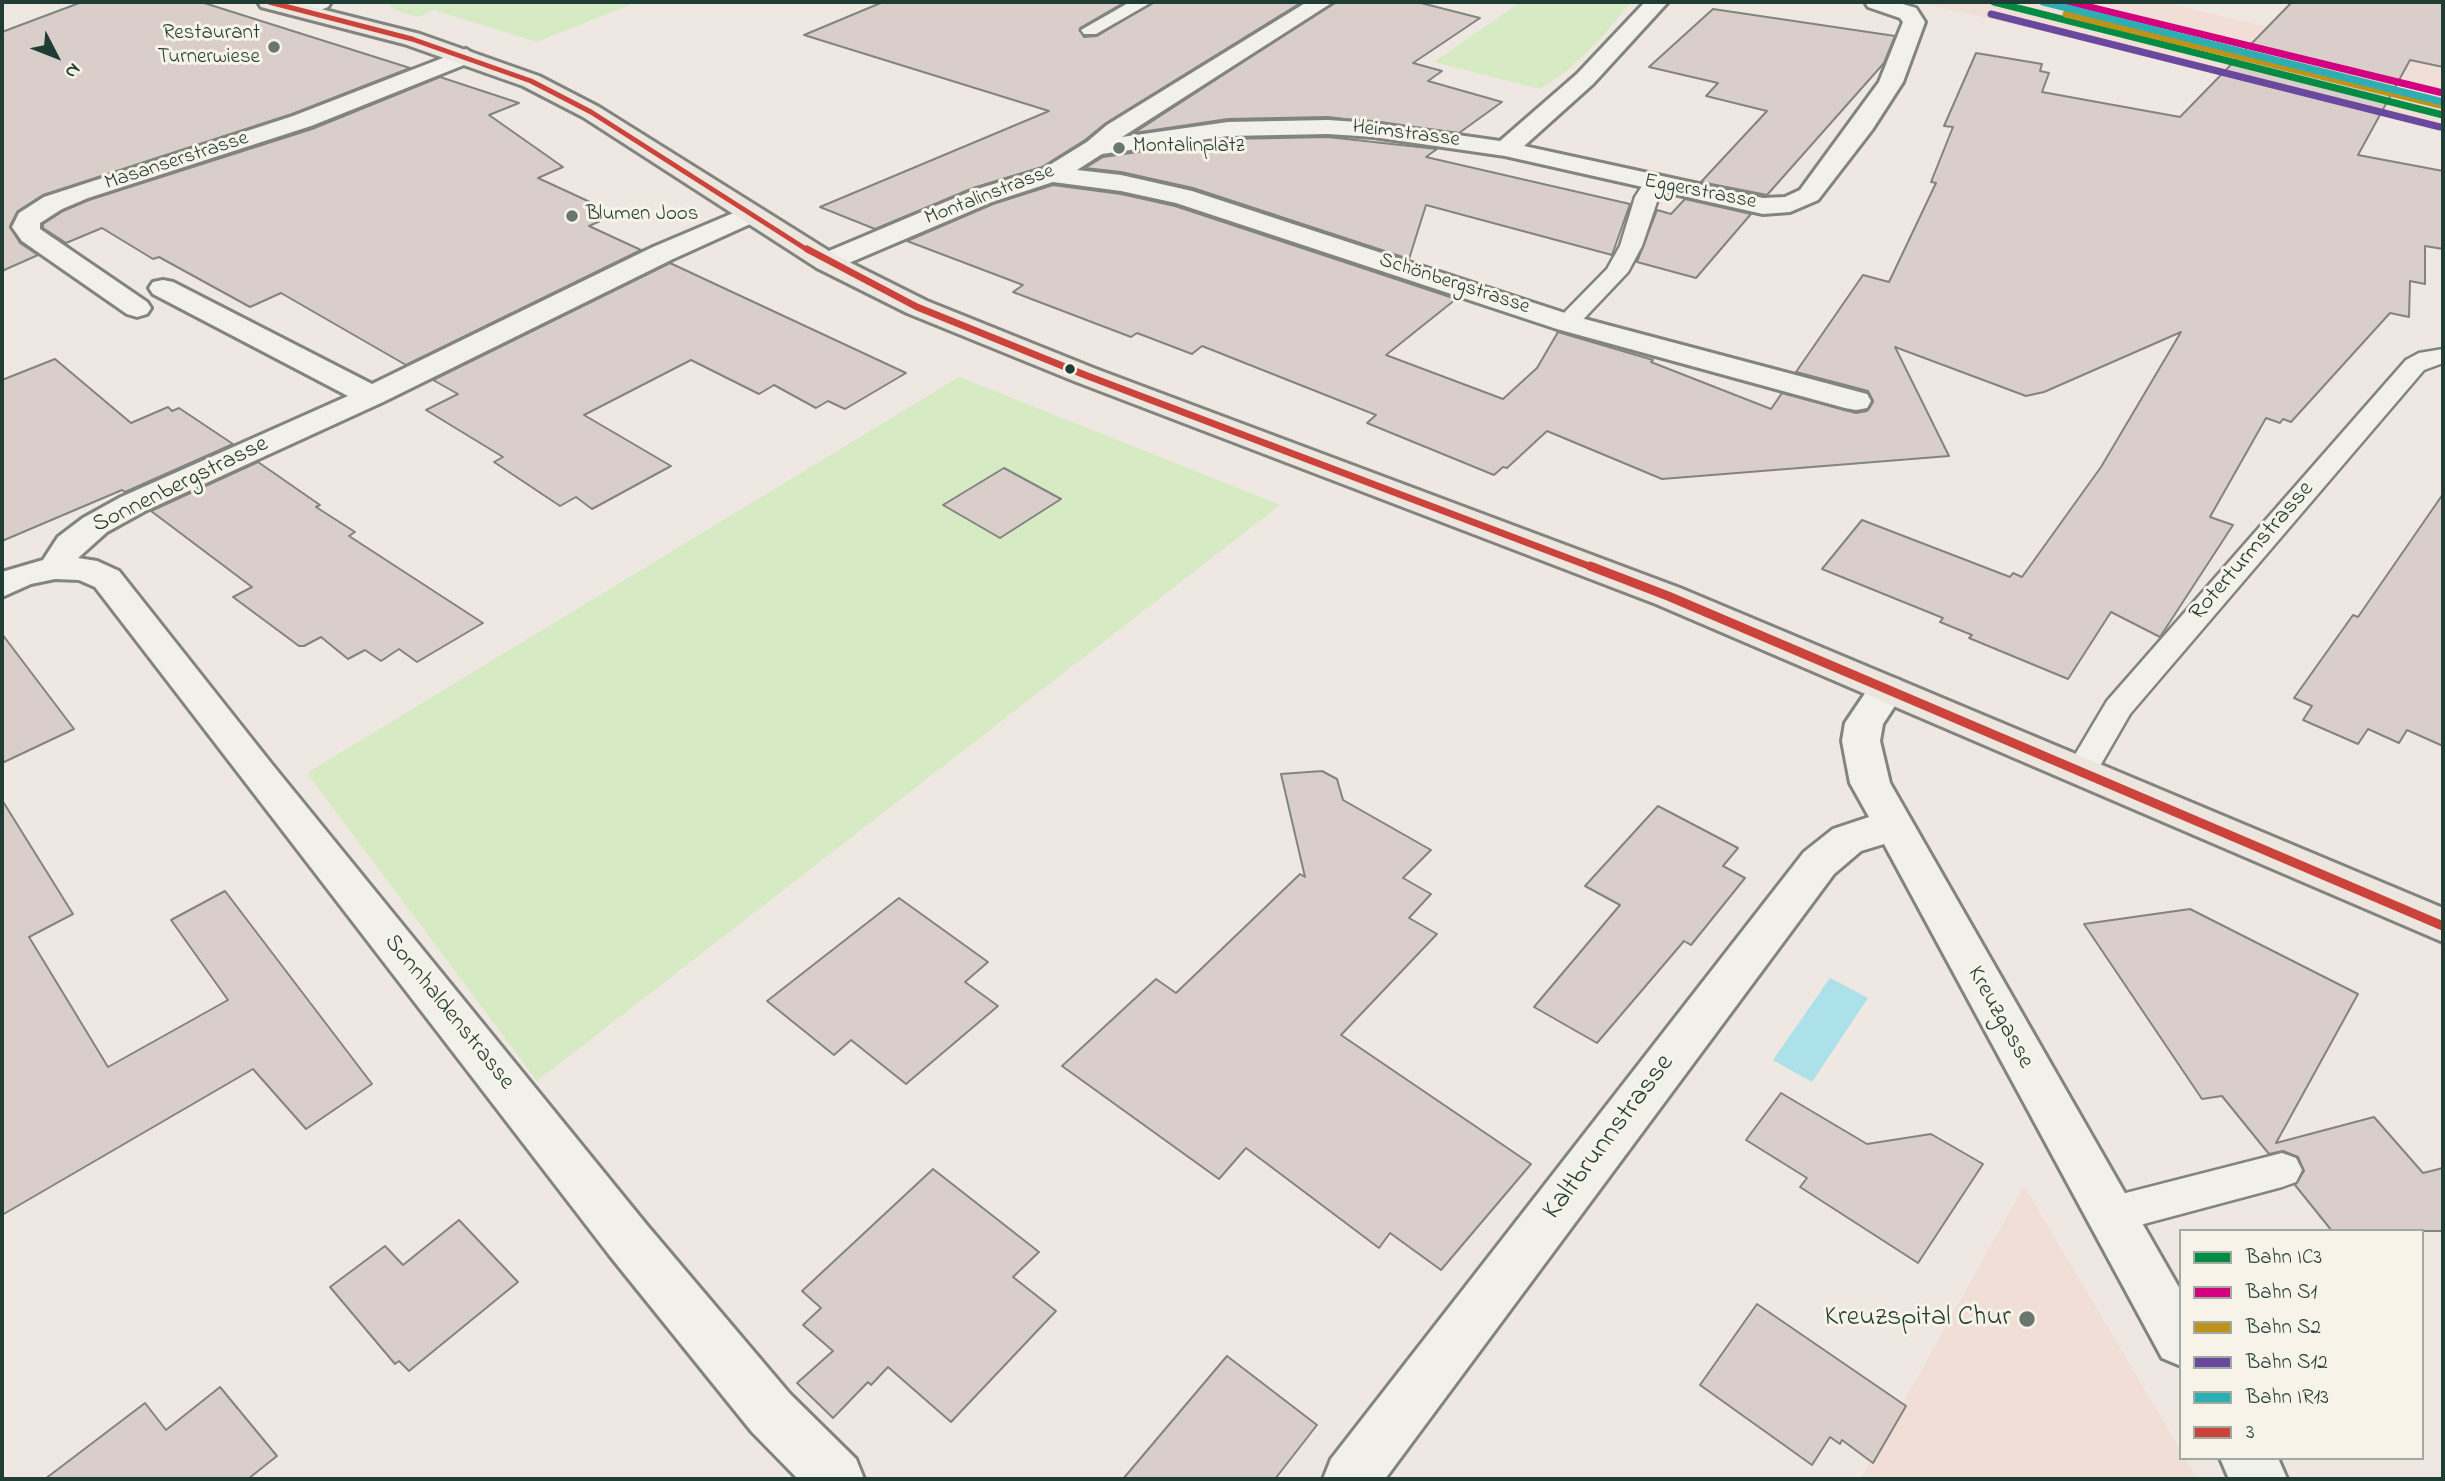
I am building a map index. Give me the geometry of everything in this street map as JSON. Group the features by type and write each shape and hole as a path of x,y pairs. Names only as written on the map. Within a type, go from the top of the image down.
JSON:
{"main road":[{"path":"269,2 310,6 466,56 561,96 827,262 917,307 1059,365 1610,573 2082,770 2443,926"}],"street":[{"name":"Montalinstrasse","path":"827,262 984,196 1052,174 1096,147 1116,130 1322,2"},
{"path":"1505,149 1585,79 1657,2"},
{"name":"Eggerstrasse","path":"1505,149 1653,184 1763,206 1790,204 1809,195 1863,125 1891,82 1914,22 1908,13 1876,2"},
{"name":"Masanserstrasse","path":"138,308 31,235 25,228 28,219 39,210 79,193 302,121 466,56"},
{"name":"Heimstrasse","path":"1096,147 1159,141 1228,129 1328,127 1423,135 1505,149"},
{"name":"Schönbergstrasse","path":"1052,174 1121,183 1183,197 1567,323 1856,401"},
{"name":"Sonnenbergstrasse","path":"55,568 70,544 95,525 133,504 372,396 663,253 750,214"},
{"path":"163,288 372,396"},
{"path":"2,586 20,576 55,568"},
{"name":"Sonnhaldenstrasse","path":"55,568 85,569 107,579 257,774 628,1240 771,1413 836,1479"},
{"name":"Kreuzgasse","path":"1887,689 1864,723 1861,741 1870,783 2179,1337"},
{"name":"Kaltbrunnstrasse","path":"1351,1479 1819,863 1847,840 1868,832 1893,828"},
{"path":"2248,1460 2259,1479"}],"lane":[{"path":"1090,30 1143,2"},
{"path":"1567,323 1618,272 1631,246 1646,197 1653,184"},
{"name":"Roterturmstrasse","path":"2082,770 2118,708 2356,431 2415,365 2443,356"},
{"path":"2110,1215 2282,1170"}],"shaded area":[{"path":"1918,2 2163,2 2443,69 2443,125"},
{"name":"Kreuzspital Chur","path":"2024,1186 2179,1448 2179,1460 2186,1460 2197,1479 1861,1479"}],"green space":[{"path":"389,2 637,2 537,42 434,10 419,17 398,11 389,5"},
{"path":"1521,2 1631,2 1603,36 1567,71 1540,89 1434,62"},
{"path":"959,377 1280,505 537,1081 307,773"}],"water":[{"path":"1830,978 1868,998 1812,1082 1773,1060"}],"building":[{"path":"82,2 201,2 410,68 292,114 43,195 18,211 10,226 20,243 38,255 2,271 2,32"},
{"path":"883,2 1125,2 1080,28 1084,37 1097,36 1154,2 1302,2 1106,123 1085,140 1042,167 973,188 875,229 820,207 1049,111 804,35"},
{"path":"1335,2 1417,2 1480,18 1413,63 1442,71 1428,81 1502,102 1459,133 1328,117 1228,119 1134,133"},
{"path":"2292,2 2443,2 2443,67 2410,60 2358,155 2443,171 2443,249 2425,246 2425,284 2410,281 2409,317 2390,313 2291,422 2283,419 2280,423 2266,418 2210,517 2233,525 2160,637 2111,612 2068,679 1969,638 1972,635 1940,622 1943,618 1822,569 1862,520 2010,577 2013,573 2022,577 2101,467 2181,332 2044,392 2026,396 1895,347 1949,456 1662,479 1547,431 1507,468 1503,467 1494,475 1367,423 1376,415 1202,346 1192,354 1137,333 1131,337 1013,292 1023,285 907,241 993,204 1053,185 1121,194 1175,206 1456,299 1386,355 1503,399 1537,368 1558,332 1653,360 1651,362 1771,409 1782,393 1856,413 1867,411 1873,402 1868,391 1796,372 1863,275 1889,282 1936,183 1931,182 1953,127 1944,126 1976,53 2042,64 2040,71 2049,73 2042,92 2180,117"},
{"path":"1713,9 1895,36 1884,63 1767,195 1701,182 1767,111 1706,96 1718,83 1649,67"},
{"path":"440,77 519,103 489,115 563,167 538,178 616,214 589,226 641,250 406,365 281,293 250,307 159,257 153,259 102,228 66,243 43,228 43,224 63,211 89,200 312,129"},
{"path":"1328,137 1437,149 1426,157 1630,204 1612,255 1426,205 1409,259 1193,188 1121,172 1085,168 1103,157 1228,139"},
{"path":"1685,199 1751,214 1696,278 1637,262 1657,210 1671,214"},
{"path":"670,263 906,373 845,409 828,401 816,408 774,385 759,394 691,360 584,415 671,466 592,509 576,497 560,506 494,462 503,457 426,410 458,394 433,380"},
{"path":"55,359 131,423 168,407 172,411 179,408 233,444 125,492 122,490 2,541 2,380"},
{"path":"258,462 320,505 316,507 355,532 349,536 483,623 417,662 399,649 381,661 365,650 348,659 321,637 299,646 233,597 252,587 151,511"},
{"path":"1004,468 1061,499 1000,538 943,505"},
{"path":"2443,494 2443,746 2407,730 2399,743 2368,729 2358,744 2303,720 2312,706 2294,698 2353,615 2358,617"},
{"path":"2,634 74,729 2,763"},
{"path":"1322,771 1337,779 1343,800 1431,850 1403,878 1431,894 1409,918 1437,934 1341,1035 1531,1164 1441,1270 1390,1233 1379,1248 1246,1148 1219,1179 1062,1066 1156,979 1176,993 1300,874 1305,877 1281,774"},
{"path":"2,800 73,914 29,937 108,1067 228,1000 171,920 225,891 372,1084 306,1129 253,1069 2,1215"},
{"path":"1658,806 1738,848 1723,866 1745,878 1691,945 1684,941 1597,1043 1534,1007 1620,905 1585,886"},
{"path":"899,898 988,962 965,982 998,1006 906,1084 851,1040 834,1055 767,1001"},
{"path":"2190,909 2358,994 2276,1143 2374,1117 2423,1173 2443,1168 2443,1231 2330,1229 2295,1185 2304,1171 2298,1157 2283,1151 2269,1154 2222,1096 2202,1099 2084,924"},
{"path":"1781,1093 1867,1144 1931,1134 1983,1164 1918,1263 1800,1187 1807,1178 1746,1140"},
{"path":"933,1169 1039,1252 1013,1277 1056,1311 951,1422 888,1367 871,1385 868,1382 833,1418 797,1383 833,1351 803,1325 821,1308 802,1291"},
{"path":"459,1220 518,1282 409,1371 399,1361 395,1364 330,1287 385,1246 403,1265"},
{"path":"1757,1304 1906,1406 1873,1463 1842,1440 1840,1444 1830,1437 1812,1465 1700,1385"},
{"path":"1227,1356 1317,1425 1275,1479 1123,1479"},
{"path":"220,1387 277,1456 248,1479 45,1479 145,1403 166,1430"}],"rail line":[{"name":"IC3","path":"1994,2 2443,115"},
{"name":"IR13","path":"2043,2 2443,102"},
{"name":"S1","path":"2069,2 2443,93"},
{"name":"S12","path":"1991,14 2440,127"},
{"name":"S2","path":"2066,14 2440,105"}],"transit line":[{"name":"3","path":"269,2 412,39 531,81 591,112 827,262 917,307 1085,375 1668,596 2443,926"}],"place":[{"name":"Restaurant Turnerwiese","path":"274,47"},
{"name":"Montalinplatz","path":"1119,148"},
{"name":"Blumen Joos","path":"572,216"},
{"name":"Kreuzspital Chur","path":"2027,1319"}]}
